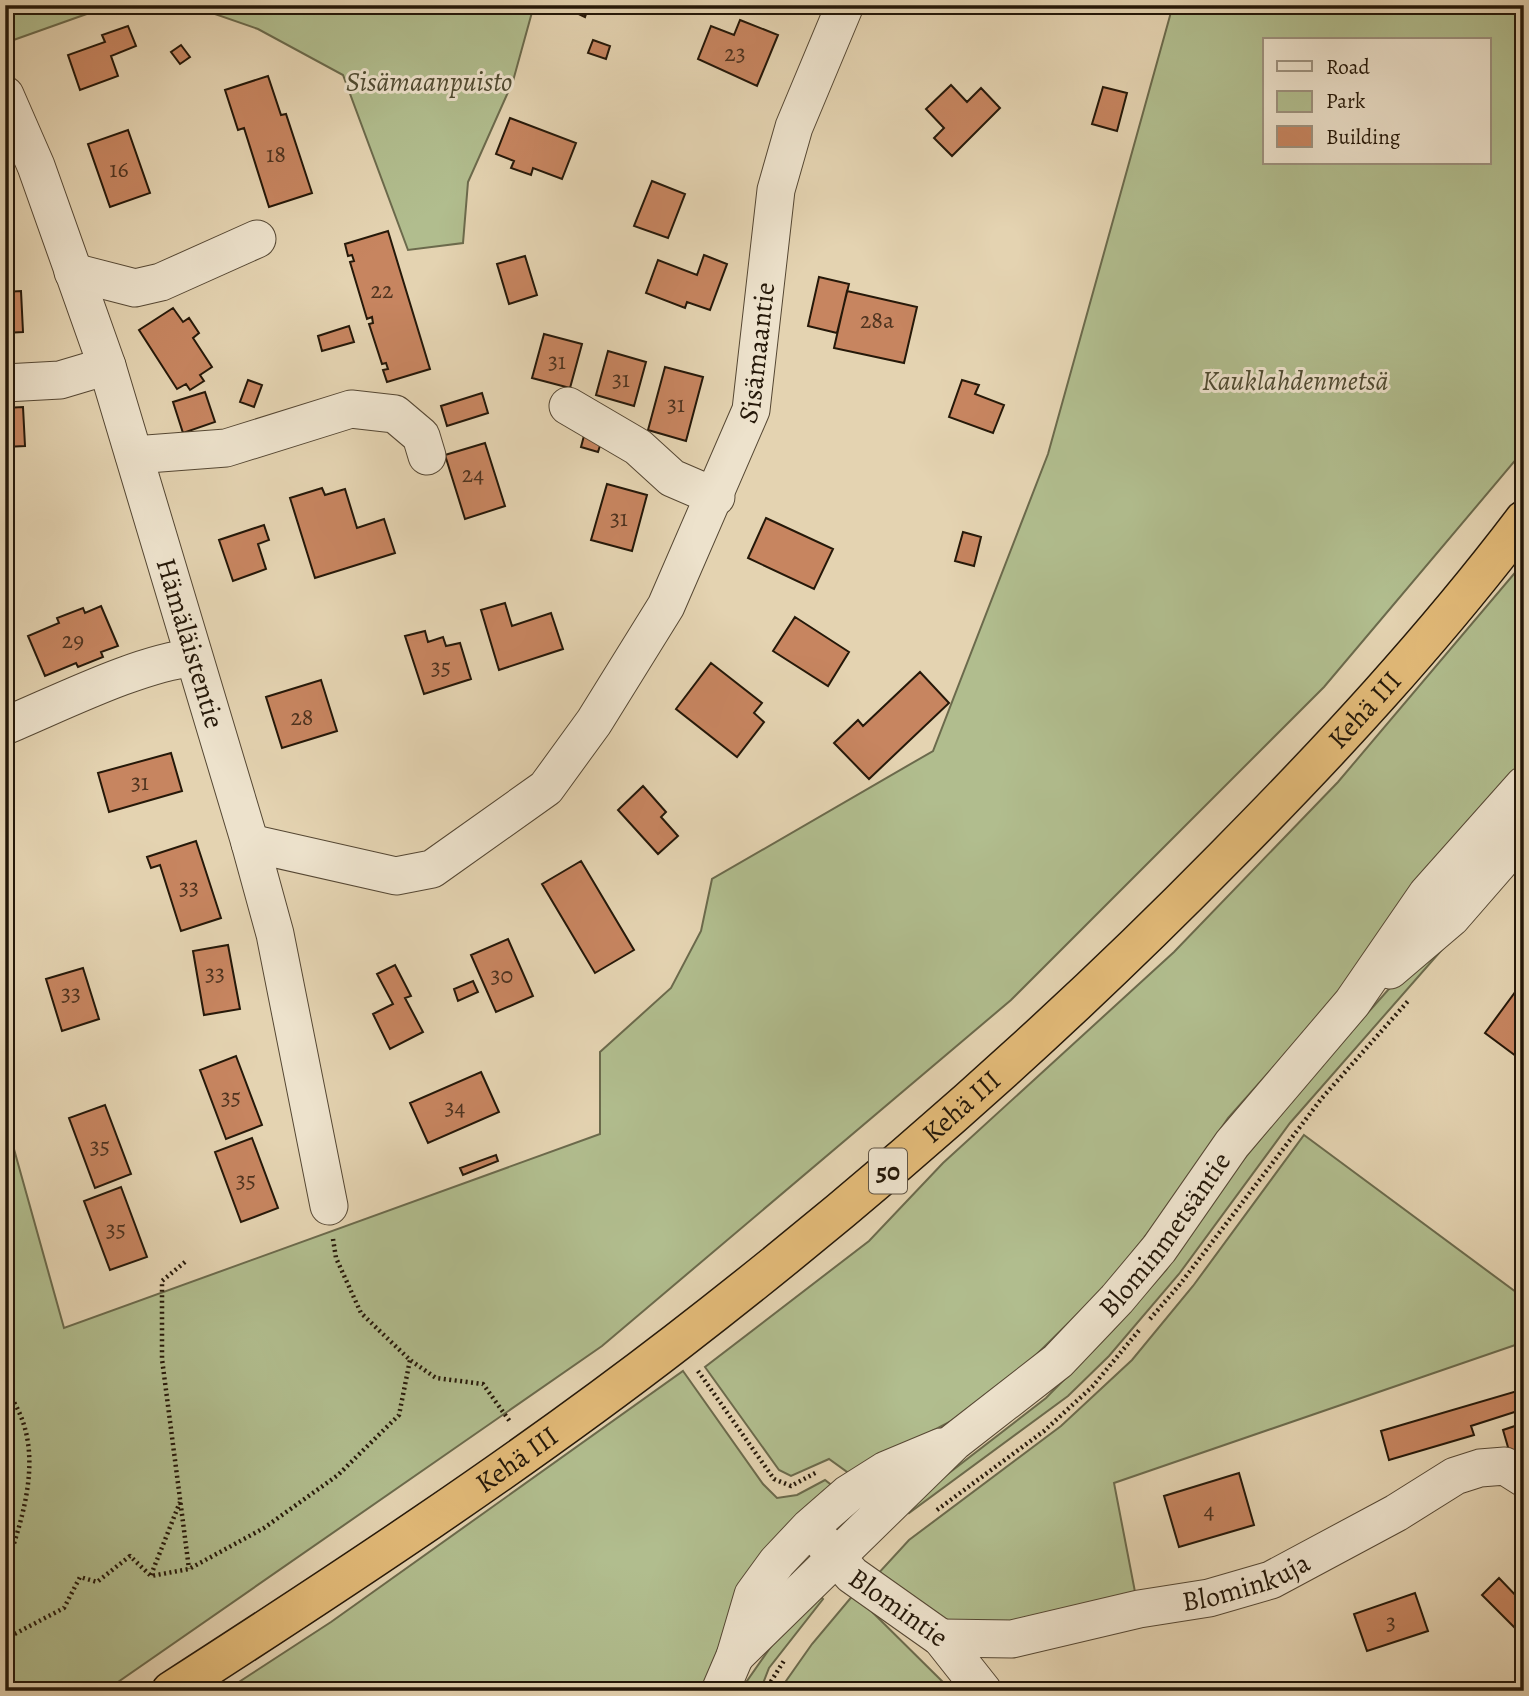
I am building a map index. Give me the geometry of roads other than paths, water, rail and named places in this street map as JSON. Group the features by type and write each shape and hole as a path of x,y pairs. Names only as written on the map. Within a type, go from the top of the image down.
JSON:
{"highway":[{"name":"Kehä III","path":"171,1691 311,1601 531,1449 677,1342 933,1134 1118,966 1298,782 1396,674 1524,520"}],"street":[{"name":"Sisämaantie","path":"250,843 396,876 432,869 547,788 619,682 666,606 716,497 751,410 776,190 794,127 845,5"},
{"name":"Hämäläistentie","path":"5,95 36,166 107,366 250,843 275,934 329,1206"},
{"path":"73,272 135,288 194,268 257,239"},
{"path":"5,383 60,380 107,366"},
{"path":"568,406 638,447 672,478 716,497"},
{"path":"134,455 226,448 351,408 395,414 421,436 427,456"},
{"path":"5,726 105,685 179,659 194,658"},
{"name":"Blominmetsäntie","path":"735,1657 954,1442 1058,1361 1117,1299 1159,1249 1255,1115 1352,1003 1427,894 1524,785"},
{"name":"Blominmetsäntie","path":"1352,1003 1451,918 1524,834"},
{"name":"Blominmetsäntie","path":"720,1691 735,1657 753,1595 777,1562 809,1528 848,1494 886,1470 954,1442"},
{"name":"Blominkuja","path":"941,1638 1012,1639 1139,1609 1209,1598 1271,1580 1396,1513 1455,1476 1480,1468 1505,1466 1524,1478"},
{"name":"Blomintie","path":"809,1528 852,1574 941,1638 983,1691"}],"park label":[{"name":"Sisämaanpuisto","path":"429,82"},
{"name":"Kauklahdenmetsä","path":"1295,381"}]}
